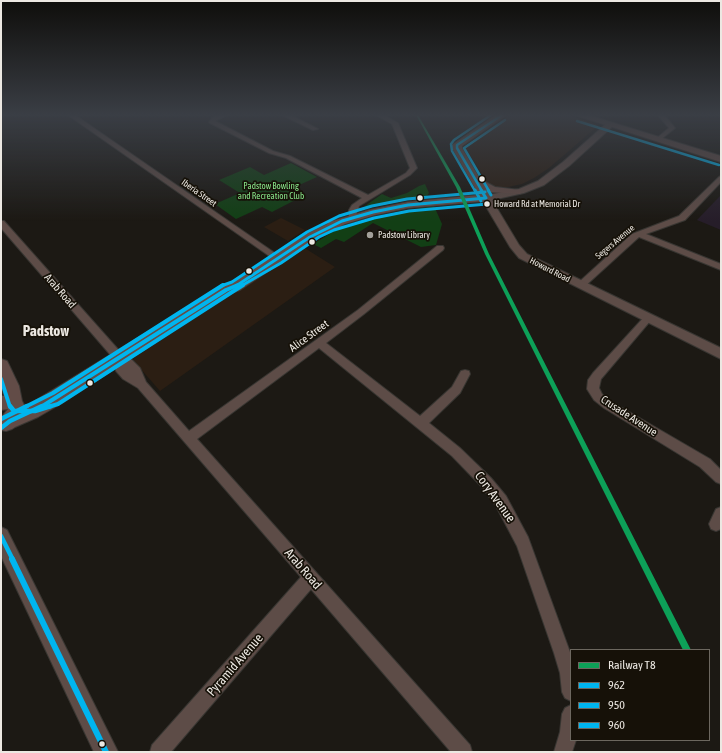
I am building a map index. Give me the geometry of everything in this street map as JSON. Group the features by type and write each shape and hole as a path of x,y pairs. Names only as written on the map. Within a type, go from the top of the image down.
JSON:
{"main road":[{"name":"Howard Road","path":"458,150 486,198"},
{"path":"695,150 721,158"},
{"path":"476,180 492,190 514,193"},
{"path":"4,371 13,394 6,414 24,416 56,398 226,290 236,287 310,237 347,219 408,205 486,198"}],"street":[{"name":"Iberia Street","path":"122,150 278,258"},
{"path":"266,150 288,157 368,198"},
{"path":"347,219 354,208 413,170 413,165 407,150"},
{"path":"486,198 514,193 532,187 554,174 581,150"},
{"name":"Segers Avenue","path":"581,285 639,234 682,218 721,178"},
{"path":"497,217 499,205 514,193"},
{"path":"366,214 361,208 368,198"},
{"name":"Howard Road","path":"486,198 514,247 523,256 721,354"},
{"name":"Arab Road","path":"1,223 119,358 120,368 127,376 142,385 463,752"},
{"path":"639,234 721,267"},
{"name":"Alice Street","path":"189,438 361,312 440,248"},
{"name":"Crusade Avenue","path":"648,318 597,376 594,380 593,388 598,397 608,405 705,464 721,478"},
{"name":"Cory Avenue","path":"319,343 365,378 472,466 501,501 523,542 532,565 562,653 570,686"},
{"path":"420,424 456,390 465,374"},
{"path":"1,536 106,752"},
{"name":"Pyramid Avenue","path":"159,752 310,578"},
{"path":"563,752 570,723"}],"shaded area":[{"path":"467,150 570,150 549,168 522,184 503,188 494,187 486,181"},
{"path":"721,195 721,230 697,220"},
{"path":"281,218 305,230 288,241 264,227"},
{"path":"303,247 335,267 160,391 132,359"}],"green space":[{"name":"Padstow Bowling and Recreation Club","path":"291,163 317,177 288,190 301,197 272,212 262,207 236,219 215,204 240,193 219,180 250,167 264,175"},
{"path":"425,184 429,193 426,197 365,207 382,194 391,198 407,193"},
{"path":"434,206 442,224 436,245 421,247 373,223 344,242 336,239 321,248 313,244 336,230 360,221 408,210"}],"rail line":[{"name":"T8","path":"437,150 458,187 487,254 686,649"}],"transit line":[{"name":"960","path":"452,150 481,201"},
{"name":"962","path":"458,150 486,198"},
{"name":"950","path":"465,150 491,195"},
{"name":"950","path":"671,150 719,165"},
{"name":"960","path":"1,419 53,393 223,285 232,282 307,232 339,216 372,206 407,199 485,192"},
{"name":"962","path":"1,428 10,421 32,412 56,398 226,290 235,287 310,237 342,221 373,212 408,205 486,198"},
{"name":"950","path":"1,379 10,407 14,411 35,411 58,404 243,285 281,263 319,237 334,230 374,218 409,211 487,204"},
{"name":"962","path":"1,536 106,752"}],"place":[{"name":"Howard Rd at Memorial Dr","path":"487,204"},
{"name":"Padstow Library","path":"370,235"}],"district":[{"name":"Padstow","path":"46,331"}]}
